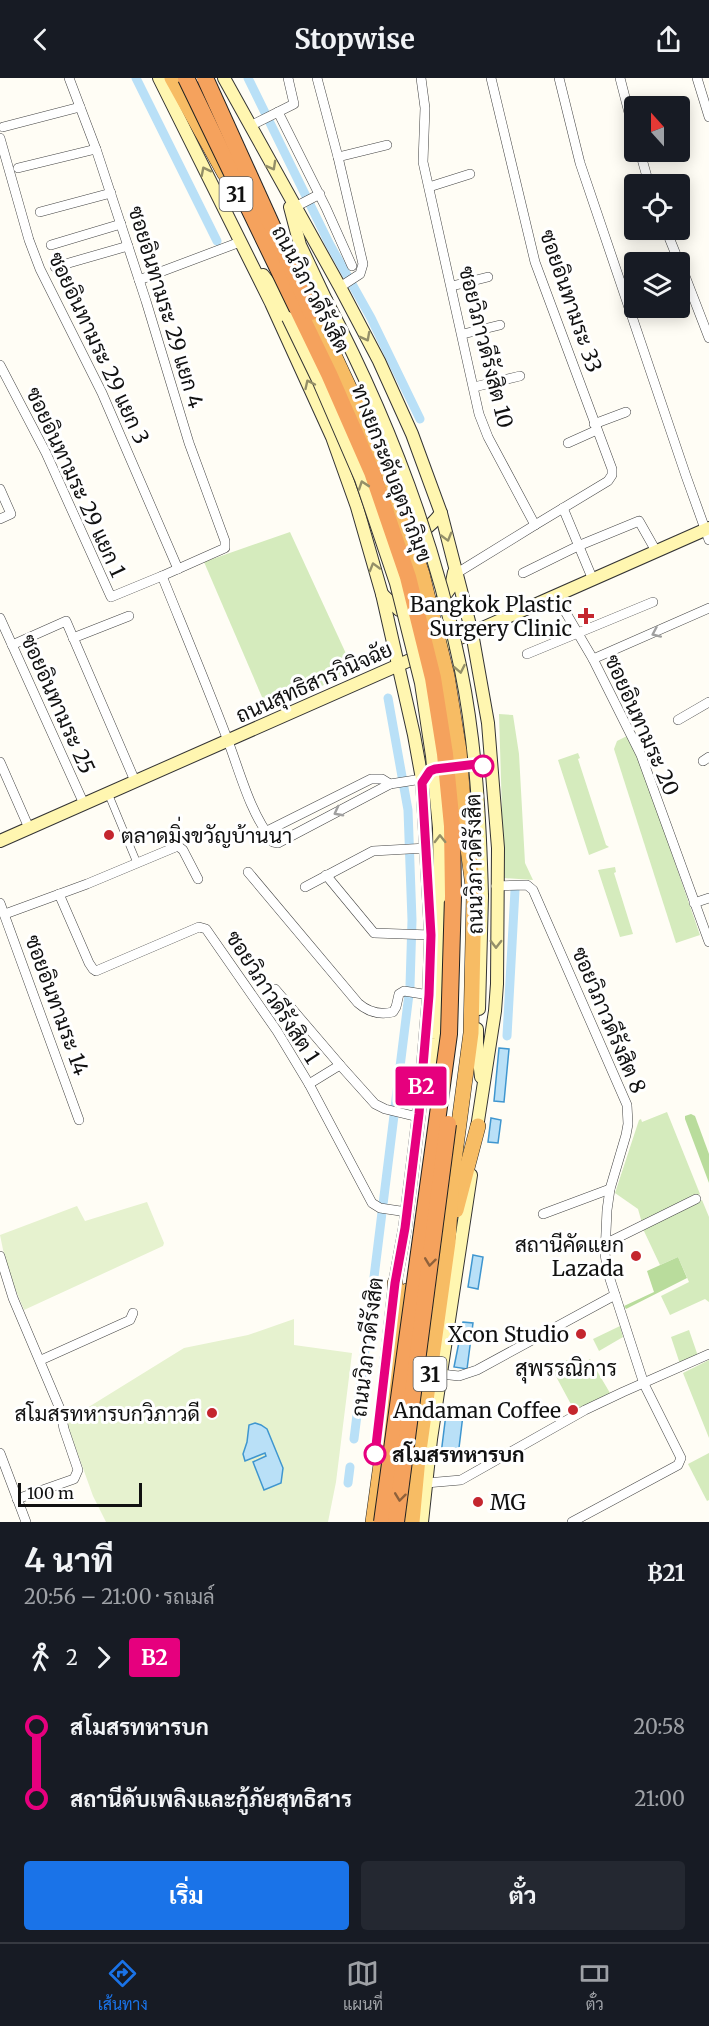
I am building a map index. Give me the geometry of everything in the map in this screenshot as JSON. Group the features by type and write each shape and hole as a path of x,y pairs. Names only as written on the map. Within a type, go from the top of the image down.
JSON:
{"highway":[{"name":"ถนนวิภาวดีรังสิต","path":"172,78 387,469 422,574 447,676 459,751 465,826 478,895 471,1033 452,1176 448,1242 411,1522"},
{"name":"ทางยกระดับอุตราภิมุข","path":"186,78 329,374 372,472 408,578 433,678 445,754 452,849 450,1034 382,1522"},
{"name":"ถนนวิภาวดีรังสิต","path":"203,78 267,208 300,312 333,374 376,472 411,578 436,679 448,754 455,827 456,897 452,1035 432,1179 401,1319 373,1522"},
{"name":"ทางยกระดับอุตราภิมุข","path":"203,78 383,469 418,573 444,674 455,751 463,825 464,895 460,1036 396,1522"},
{"path":"448,1242 478,1126"},
{"path":"395,1283 401,1319"}],"main road":[{"name":"ถนนวิภาวดีรังสิต","path":"159,78 280,323 332,437 382,594 414,735 409,782 422,848 431,935 429,995 419,1115 407,1212 395,1283 366,1522"},
{"name":"ถนนวิภาวดีรังสิต","path":"224,78 256,123 285,189 307,201 346,283 412,434 441,513 456,569 472,633 488,723 498,848 496,984 483,1095 441,1374 422,1522"},
{"name":"31","path":"285,189 300,245 359,362 401,464 436,570 461,670 473,748 480,825 477,1043 483,1095"},
{"name":"31","path":"242,246 274,289 300,312 320,382 361,478 396,583 421,683 440,828 440,897 433,1068 419,1115"},
{"path":"367,543 390,546 420,534 430,527 441,513"},
{"name":"ถนนสุทธิสารวินิจฉัย","path":"0,841 656,551 708,532"},
{"path":"382,594 399,610 412,613 438,605 451,587 456,569"},
{"path":"414,735 419,712 429,702 464,695 474,700 488,723"},
{"path":"409,782 435,769 477,764 493,773"}],"street":[{"name":"ซอยอินทามระ 29 แยก 4","path":"69,78 111,193 189,443 225,541 225,548 178,569"},
{"path":"256,123 294,104 288,78"},
{"path":"317,78 363,264 360,274 346,283"},
{"name":"ซอยวิภาวดีรังสิต 10","path":"421,78 424,108 422,149 479,414 488,437 535,525"},
{"name":"ซอยอินทามระ 33","path":"491,78 535,262 612,469 612,475 608,481 535,525"},
{"path":"559,78 580,163 708,532"},
{"path":"620,78 625,96"},
{"path":"697,78 709,117"},
{"path":"3,126 80,107"},
{"path":"276,113 307,201 352,266"},
{"name":"ซอยอินทามระ 29 แยก 3","path":"0,138 29,240 40,269 102,393 178,569"},
{"path":"338,157 387,145"},
{"path":"18,168 96,149"},
{"path":"429,187 470,174"},
{"path":"40,212 111,193"},
{"path":"51,245 121,224"},
{"path":"55,267 128,246"},
{"path":"139,280 242,246"},
{"path":"452,286 488,278"},
{"path":"690,290 709,338"},
{"path":"463,334 500,325"},
{"name":"ซอยอินทามระ 29 แยก 1","path":"0,365 46,453 111,597 162,576"},
{"path":"474,387 520,376"},
{"path":"568,443 626,412"},
{"path":"0,489 11,514 0,519"},
{"path":"563,508 592,580"},
{"path":"523,573 578,546 639,521 656,551"},
{"path":"456,569 535,525"},
{"path":"178,569 162,576 228,741 248,800 273,842 285,841 409,782"},
{"name":"ซอยอินทามระ 20","path":"556,596 593,659 641,754 709,942"},
{"path":"527,654 653,602"},
{"path":"593,659 709,608"},
{"path":"73,638 129,616"},
{"name":"ซอยอินทามระ 25","path":"0,618 84,804"},
{"path":"12,645 66,621 135,781"},
{"path":"678,720 709,702"},
{"path":"0,762 29,828"},
{"path":"265,832 370,779 409,782"},
{"path":"108,793 137,863"},
{"path":"5,914 176,846 181,846 198,879"},
{"path":"306,886 366,853 422,848"},
{"path":"248,872 358,1004 366,1010 393,1012 397,997 404,991 429,995"},
{"path":"326,875 374,933 431,935"},
{"name":"ซอยวิภาวดีรังสิต 8","path":"496,886 527,885 532,890 627,1105 626,1135 610,1189 605,1242 608,1273 644,1384 679,1453 680,1462 670,1470 572,1522"},
{"name":"ซอยวิภาวดีรังสิต 1","path":"58,894 89,963 96,971 199,927 206,928 277,1031 309,1084 372,1203 380,1208 407,1212"},
{"path":"694,903 709,898"},
{"name":"ซอยอินทามระ 14","path":"0,903 79,1120"},
{"path":"275,989 375,1104 385,1109 419,1115"},
{"path":"309,1084 340,1065"},
{"path":"543,1215 610,1189"},
{"path":"605,1242 696,1199"},
{"path":"0,1256 13,1298 62,1414 64,1429 78,1473 74,1479 17,1499"},
{"path":"441,1374 459,1376 477,1370 615,1295"},
{"path":"41,1360 130,1320 133,1312"},
{"path":"426,1484 461,1480 585,1410 709,1354"},
{"path":"0,1453 26,1522"}],"green space":[{"path":"290,532 354,671 268,711 204,562"},
{"path":"499,714 513,715 519,754 525,863 533,880 504,878"},
{"path":"627,736 639,759 700,935 676,943 614,749 617,741"},
{"path":"578,753 606,845 609,847 589,855 558,760"},
{"path":"615,867 616,872 614,873 633,934 620,937 598,870"},
{"path":"667,1112 700,1194 642,1223 638,1209 615,1193 639,1120 641,1119 642,1122"},
{"path":"691,1114 695,1116 709,1154 709,1183 685,1119 685,1116"},
{"path":"702,1200 709,1217 709,1302 705,1299 670,1315 661,1296 689,1282 678,1257 660,1265 643,1229"},
{"path":"147,1202 164,1243 163,1246 24,1310 7,1269 0,1235 77,1206 85,1221"},
{"path":"678,1257 687,1278 626,1309 624,1306 654,1292 647,1271"},
{"name":"สโมสรทหารบกวิภาวดี","path":"294,1319 294,1345 352,1353 336,1482 328,1522 106,1522 93,1496 66,1421 184,1348 248,1335"},
{"path":"620,1326 623,1337 599,1351 593,1339"},
{"path":"689,1330 698,1356 680,1364 671,1337"},
{"path":"590,1359 610,1393 579,1410 573,1408 552,1369 567,1360 574,1370"},
{"path":"709,1360 709,1438 683,1373"},
{"path":"709,1453 709,1500 707,1501 688,1464"}],"water":[{"path":"499,1048 509,1049 504,1102 494,1101"},
{"path":"491,1118 501,1120 498,1143 488,1142"},
{"path":"473,1255 483,1257 478,1289 468,1287"},
{"path":"463,1322 473,1323 467,1369 454,1367"},
{"path":"446,1414 463,1415 458,1456 441,1454"},
{"path":"255,1423 267,1429 283,1468 281,1483 264,1490 253,1462 266,1456 265,1453 245,1461 243,1454 249,1425"}],"waterway":[{"path":"136,78 217,241"},
{"path":"248,78 329,243 371,318 420,419"},
{"path":"354,1439 410,986 412,920 408,810 388,698"},
{"path":"507,1036 515,890"},
{"path":"348,1483 350,1467"}],"bus line":[{"name":"B2","path":"375,1454 395,1283 405,1228 419,1114 429,995 431,935 422,783 430,771 435,769 477,764 483,766"}],"place":[{"name":"Bangkok Plastic Surgery Clinic","path":"586,616"},
{"name":"ตลาดมิ่งขวัญบ้านนา","path":"109,835"},
{"name":"สถานีคัดแยก Lazada","path":"636,1256"},
{"name":"Xcon Studio","path":"581,1334"},
{"name":"Andaman Coffee","path":"573,1410"},
{"name":"สโมสรทหารบกวิภาวดี","path":"212,1413"},
{"name":"สโมสรทหารบก","path":"375,1454"},
{"name":"MG","path":"478,1502"}],"district":[{"name":"สุพรรณิการ","path":"566,1368"}]}
